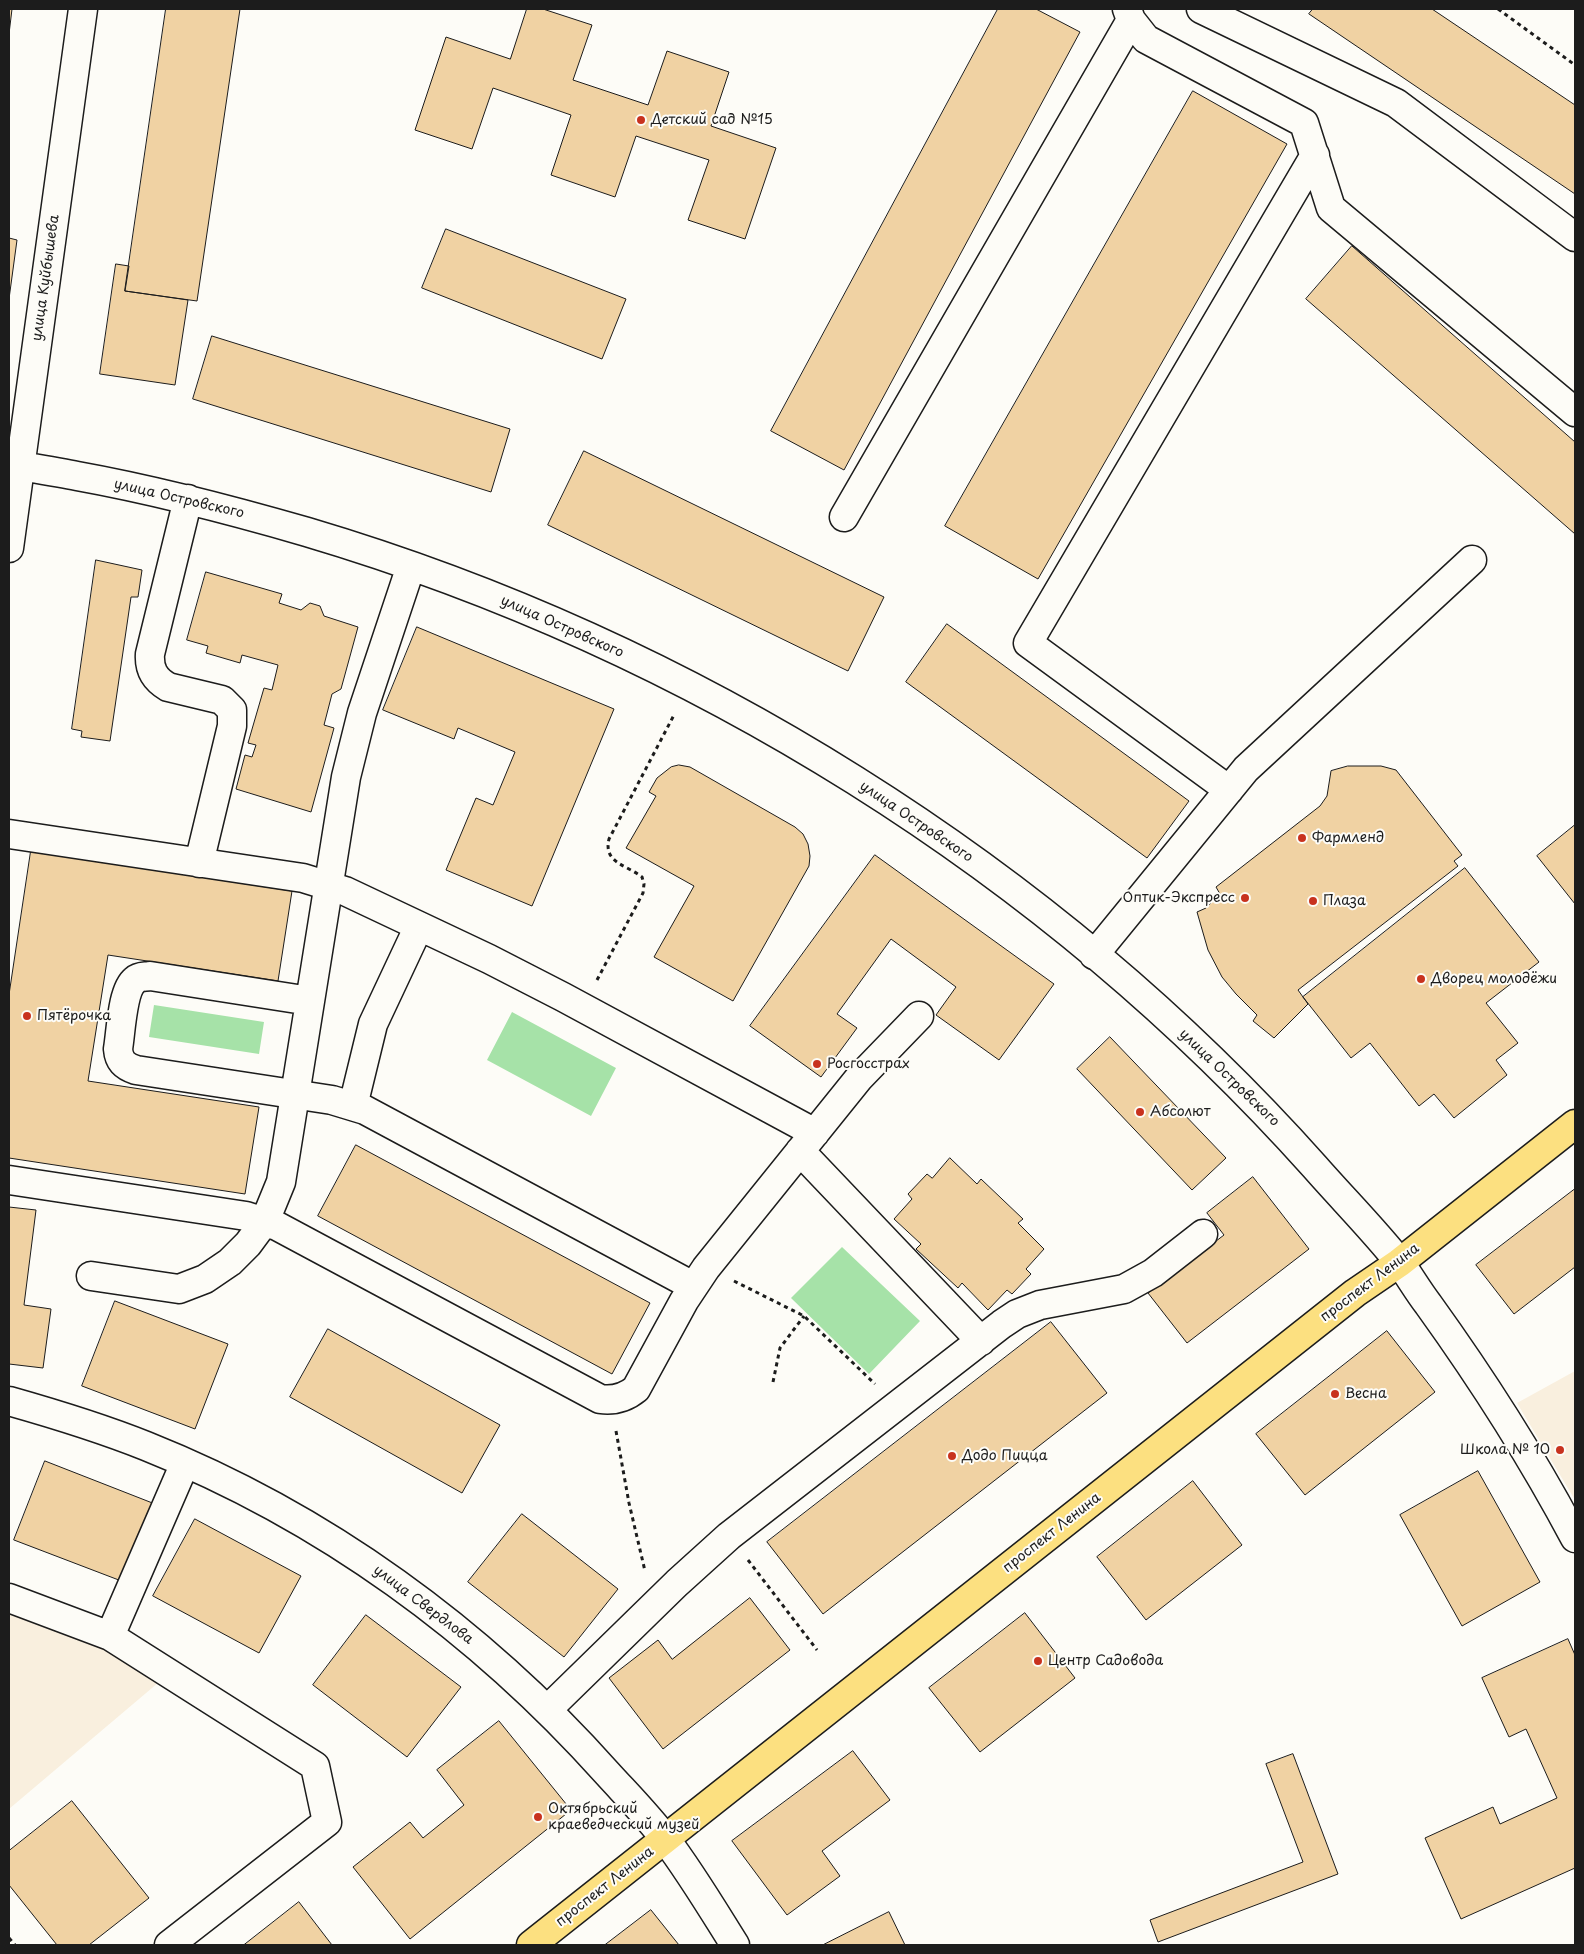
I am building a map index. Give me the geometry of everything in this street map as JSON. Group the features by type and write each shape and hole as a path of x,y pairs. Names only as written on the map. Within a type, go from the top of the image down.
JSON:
{"main road":[{"name":"проспект Ленина","path":"530,1945 666,1840 1355,1293 1399,1263 1575,1124"}],"street":[{"name":"улица Куйбышева","path":"9,548 14,465 83,9"},
{"path":"1201,9 1396,103 1575,237"},
{"path":"844,517 1129,14 1146,38 1304,123 1331,208 1575,412"},
{"path":"1229,790 1028,643 1314,156"},
{"name":"улица Островского","path":"14,465 99,480 188,499 326,538 487,594 562,625 690,686 785,739 907,815 981,866 1046,915 1094,955 1169,1020 1284,1132 1399,1263 1506,1419 1575,1538"},
{"path":"188,499 150,654 150,664 156,678 168,687 222,700 232,710 232,726 199,863"},
{"path":"1094,955 1246,769 1472,560"},
{"path":"91,1276 179,1289 205,1279 230,1262 248,1244 265,1221 273,1205 281,1182 340,807 352,750 411,566"},
{"path":"9,834 303,878 345,891 489,959 583,1008 808,1142 981,1340"},
{"path":"353,1106 373,1024 419,926"},
{"path":"310,1001 150,976 141,977 135,980 126,995 118,1049 119,1056 127,1067 136,1070 296,1094 353,1106 700,1277"},
{"path":"9,1180 246,1216 265,1221 600,1399 612,1400 629,1395 636,1389 700,1277 859,1078 919,1016"},
{"path":"548,1709 729,1536 981,1340 1017,1314 1029,1309 1057,1302 1111,1293 1130,1286 1153,1273 1203,1234"},
{"name":"улица Свердлова","path":"9,1401 65,1417 146,1446 226,1481 302,1522 375,1568 445,1618 511,1674 573,1735 666,1840 735,1945"},
{"path":"110,1636 185,1463"},
{"path":"9,1598 110,1636 315,1766 327,1822 169,1945"}],"path":[{"path":"1498,9 1575,65"},
{"path":"583,1008 643,892 644,884 642,877 615,861 609,854 609,839 690,686"},
{"path":"700,1277 804,1316 898,1406"},
{"path":"773,1382 780,1348 804,1316"},
{"path":"612,1400 629,1503 654,1606"},
{"path":"729,1536 817,1650"},
{"path":"9,1938 15,1945"}],"shaded area":[{"name":"Школа № 10","path":"1575,1371 1575,1500 1517,1403"},
{"path":"9,1610 178,1666 9,1809"}],"green space":[{"path":"154,1005 264,1022 259,1054 149,1037"},
{"path":"512,1012 616,1068 591,1116 487,1060"},
{"path":"842,1247 920,1321 869,1374 791,1298"}],"building":[{"path":"9,9 12,9 9,34"},
{"path":"166,9 240,9 197,301 125,291"},
{"name":"Детский сад №15","path":"527,9 543,9 592,25 573,80 648,105 667,51 729,72 711,126 776,148 745,239 688,220 709,160 636,136 615,197 551,175 571,115 493,88 472,149 415,130 446,37 510,59"},
{"path":"998,9 1036,9 1080,32 844,470 771,431"},
{"path":"1313,9 1432,9 1575,105 1575,194 1309,14"},
{"path":"1193,91 1287,144 1038,579 945,526"},
{"path":"446,229 626,299 602,359 422,288"},
{"path":"9,238 17,240 9,299"},
{"path":"1352,246 1575,442 1575,534 1306,299"},
{"path":"116,264 129,266 125,291 188,300 175,385 100,374"},
{"path":"212,336 510,429 491,492 193,399"},
{"path":"584,451 884,597 848,671 548,525"},
{"path":"96,560 142,570 138,597 131,597 110,741 81,737 82,731 72,729"},
{"path":"206,572 282,594 279,603 301,610 310,603 320,606 324,616 358,627 341,689 332,694 324,725 334,728 311,812 236,789 245,755 252,757 256,745 248,743 264,688 272,690 278,665 242,655 240,663 206,653 208,646 187,640"},
{"path":"947,624 1189,801 1147,858 906,682"},
{"path":"417,627 614,709 532,906 446,870 476,798 493,805 515,752 458,728 454,739 383,710"},
{"path":"679,765 690,767 795,827 803,834 808,844 809,866 733,1001 654,957 694,886 626,848 656,796 649,792 657,778 671,767"},
{"name":"Плаза","path":"1348,766 1381,766 1396,770 1462,855 1454,861 1458,866 1298,990 1308,1004 1274,1038 1253,1021 1257,1015 1222,977 1208,950 1197,912 1206,908 1220,894 1216,887 1320,806 1327,796 1331,771"},
{"path":"1575,825 1575,904 1537,856"},
{"path":"31,851 292,891 278,981 108,955 88,1081 259,1107 245,1194 9,1158 9,995"},
{"path":"875,855 1054,984 999,1060 936,1015 956,987 891,939 837,1014 857,1028 821,1077 750,1026"},
{"name":"Дворец молодёжи","path":"1465,868 1539,962 1486,1003 1518,1043 1496,1060 1507,1075 1454,1118 1434,1094 1419,1106 1370,1043 1351,1058 1303,997"},
{"path":"1110,1037 1226,1158 1192,1190 1077,1069"},
{"path":"356,1145 650,1303 612,1374 318,1216"},
{"path":"950,1158 977,1184 981,1179 1023,1219 1018,1223 1044,1249 1026,1269 1031,1274 1012,1294 1007,1290 988,1310 962,1283 958,1288 916,1249 921,1244 894,1219 912,1199 908,1194 927,1174 932,1178"},
{"path":"1253,1177 1309,1249 1187,1343 1148,1293 1224,1235 1207,1213"},
{"path":"1575,1189 1575,1267 1514,1314 1476,1265"},
{"path":"9,1207 36,1210 24,1305 51,1309 43,1368 9,1364"},
{"path":"115,1301 228,1344 195,1429 82,1386"},
{"path":"1051,1322 1107,1393 823,1614 767,1542"},
{"path":"328,1329 500,1425 462,1493 290,1397"},
{"path":"1387,1331 1435,1392 1305,1495 1256,1434"},
{"path":"45,1461 155,1504 124,1582 14,1540"},
{"path":"1478,1471 1540,1582 1462,1626 1400,1515"},
{"path":"1193,1481 1242,1545 1146,1620 1097,1557"},
{"path":"522,1514 618,1589 564,1657 468,1582"},
{"path":"195,1519 301,1576 259,1653 153,1596"},
{"path":"750,1598 790,1650 663,1749 609,1678 658,1640 672,1659"},
{"path":"1025,1613 1075,1678 980,1752 929,1688"},
{"path":"366,1615 461,1687 407,1757 313,1685"},
{"path":"1568,1639 1575,1655 1575,1868 1461,1919 1425,1838 1493,1807 1500,1824 1557,1798 1526,1729 1509,1737 1482,1678"},
{"path":"499,1721 571,1810 410,1939 353,1867 410,1822 423,1838 464,1805 437,1770"},
{"path":"853,1751 890,1800 822,1851 840,1876 787,1915 732,1841"},
{"path":"1293,1754 1338,1874 1158,1942 1150,1920 1303,1862 1266,1764"},
{"path":"72,1801 149,1898 89,1945 57,1945 9,1885 9,1851"},
{"path":"299,1902 332,1945 244,1945"},
{"path":"651,1910 679,1945 605,1945"},
{"path":"889,1912 905,1945 823,1945"}],"place":[{"name":"Детский сад №15","path":"641,120"},
{"name":"Фармленд","path":"1302,838"},
{"name":"Оптик-Экспресс","path":"1245,898"},
{"name":"Плаза","path":"1313,901"},
{"name":"Дворец молодёжи","path":"1421,979"},
{"name":"Пятёрочка","path":"27,1016"},
{"name":"Росгосстрах","path":"817,1064"},
{"name":"Абсолют","path":"1140,1112"},
{"name":"Весна","path":"1335,1394"},
{"name":"Школа № 10","path":"1560,1450"},
{"name":"Додо Пицца","path":"952,1456"},
{"name":"Центр Садовода","path":"1038,1661"},
{"name":"Октябрьский краеведческий музей","path":"538,1817"}]}
